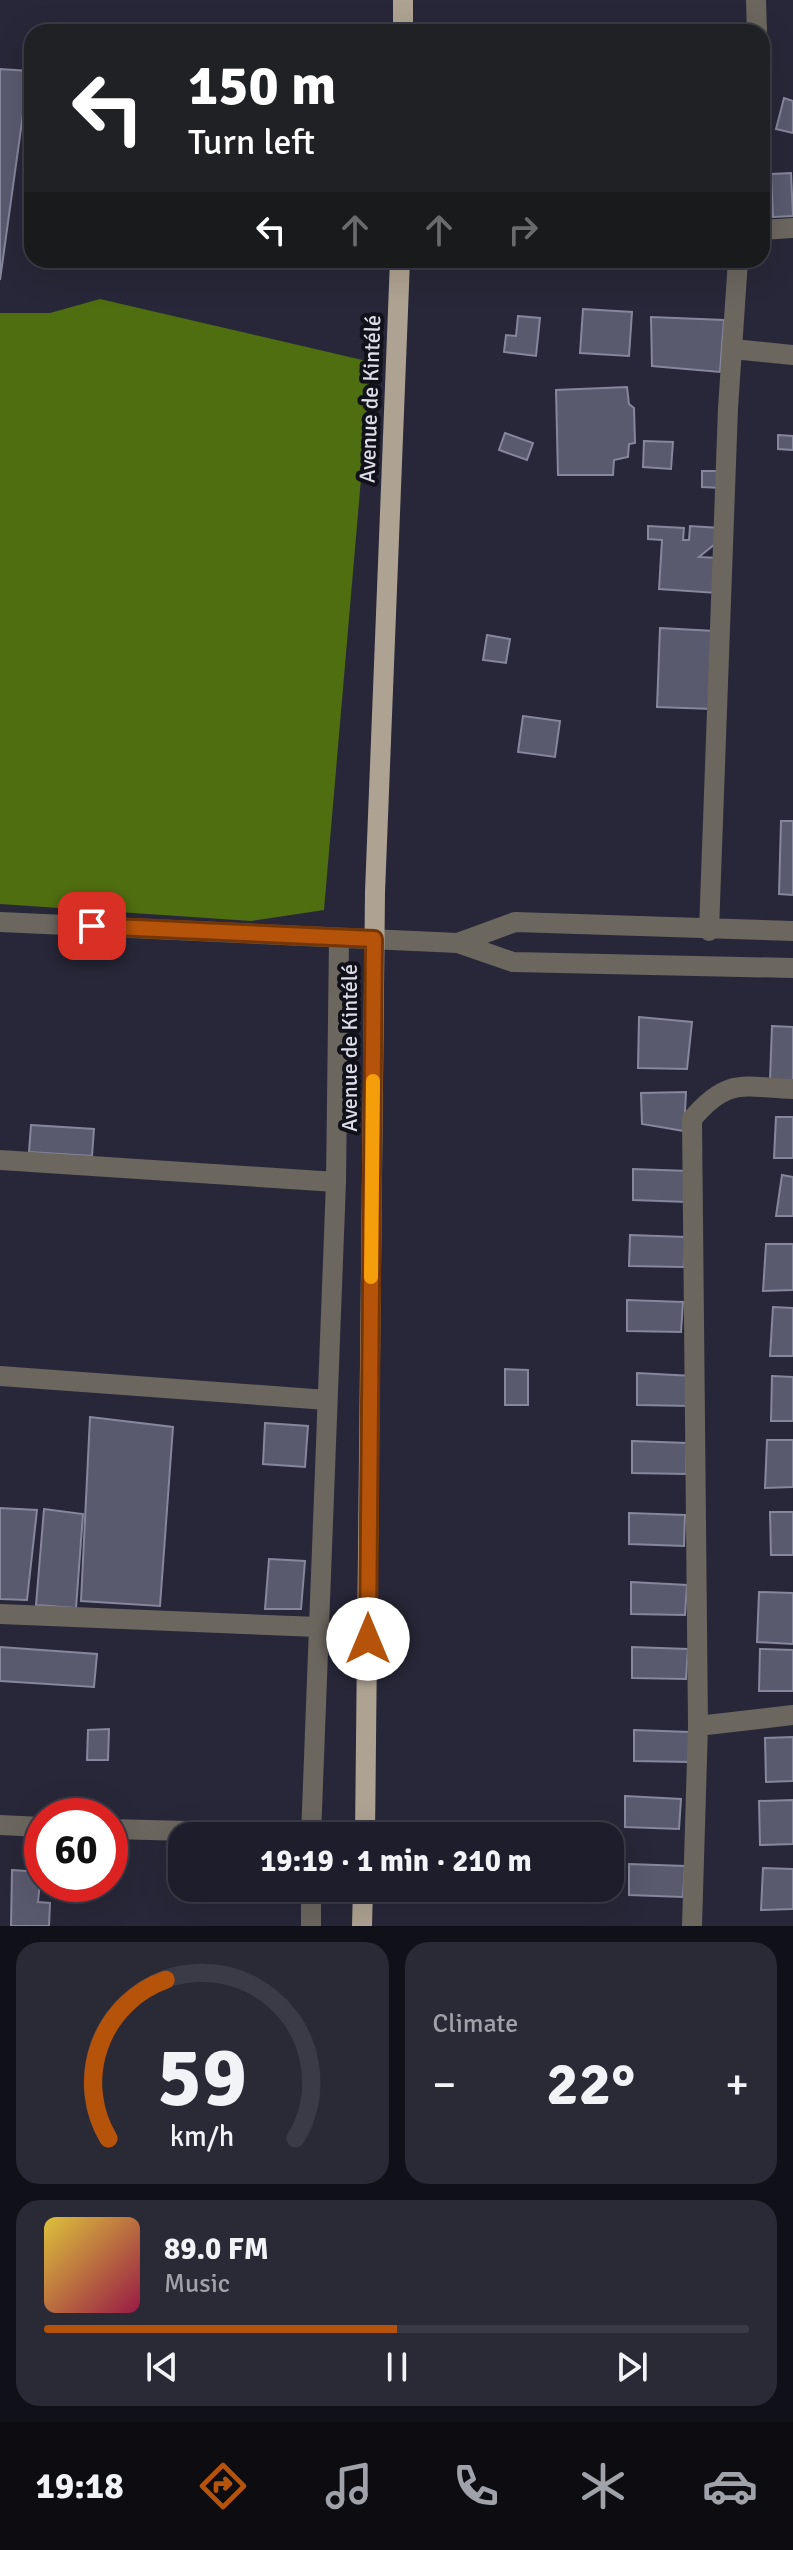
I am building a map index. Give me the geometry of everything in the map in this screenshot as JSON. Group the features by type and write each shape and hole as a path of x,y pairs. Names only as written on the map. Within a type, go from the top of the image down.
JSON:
{"main road":[{"path":"403,0 403,24"},
{"name":"Avenue de Kintélé","path":"365,1822 374,939 400,268"},
{"path":"362,1926 363,1902"}],"street":[{"path":"756,0 757,24"},
{"path":"770,229 793,228"},
{"path":"709,931 728,408 738,268"},
{"path":"733,349 793,355"},
{"path":"0,922 458,943 513,962 793,968"},
{"path":"458,943 515,922 709,931 793,931"},
{"path":"311,1822 336,1182 339,939"},
{"path":"692,1926 698,1726 692,1119 711,1097 731,1087 793,1089"},
{"path":"0,1160 336,1182"},
{"path":"0,1376 327,1400"},
{"path":"0,1614 318,1627"},
{"path":"698,1726 793,1715"},
{"path":"0,1825 24,1826"},
{"path":"128,1830 168,1831"},
{"path":"311,1902 311,1926"}],"green space":[{"path":"100,299 371,362 324,910 251,921 0,904 0,313 50,313"}],"building":[{"path":"0,69 24,71 24,107 0,280"},
{"path":"784,98 793,101 793,133 776,129"},
{"path":"791,173 793,216 773,217 771,174"},
{"path":"583,309 632,312 629,356 580,353"},
{"path":"518,316 540,318 536,356 504,352 506,335 516,336"},
{"path":"651,317 724,320 720,372 652,366"},
{"path":"627,387 629,404 634,408 635,443 629,444 628,457 614,460 613,475 558,475 556,390"},
{"path":"505,433 533,443 527,460 499,450"},
{"path":"778,435 793,436 793,450 778,449"},
{"path":"644,441 673,442 671,469 643,467"},
{"path":"702,471 721,471 721,488 702,487"},
{"path":"648,526 684,528 683,540 689,540 690,526 721,528 720,540 699,557 719,558 717,593 659,589 662,540 648,539"},
{"path":"660,628 715,631 712,709 657,707"},
{"path":"487,635 510,639 506,663 483,660"},
{"path":"523,716 560,721 555,757 518,752"},
{"path":"781,821 793,821 793,895 779,894"},
{"path":"639,1017 692,1022 687,1069 638,1068"},
{"path":"772,1026 793,1027 793,1080 770,1080"},
{"path":"686,1092 684,1131 642,1124 641,1093"},
{"path":"776,1117 793,1117 793,1158 774,1158"},
{"path":"31,1125 94,1129 92,1156 29,1152"},
{"path":"633,1169 689,1171 687,1202 633,1200"},
{"path":"782,1175 793,1177 793,1216 776,1216"},
{"path":"630,1235 686,1237 684,1267 629,1266"},
{"path":"766,1244 793,1244 793,1290 763,1291"},
{"path":"627,1300 683,1302 681,1332 627,1331"},
{"path":"773,1307 793,1308 793,1356 770,1356"},
{"path":"505,1369 528,1370 528,1405 505,1405"},
{"path":"637,1373 693,1376 691,1406 637,1405"},
{"path":"772,1376 793,1377 793,1421 771,1421"},
{"path":"90,1417 173,1427 160,1606 81,1601"},
{"path":"265,1423 308,1426 305,1467 263,1464"},
{"path":"767,1440 793,1440 793,1487 765,1488"},
{"path":"632,1441 687,1443 686,1474 632,1473"},
{"path":"0,1508 37,1510 27,1600 0,1599"},
{"path":"44,1509 83,1514 76,1608 36,1605"},
{"path":"770,1512 793,1512 793,1555 771,1555"},
{"path":"629,1513 685,1515 684,1546 629,1544"},
{"path":"269,1559 305,1561 301,1609 265,1609"},
{"path":"631,1582 687,1585 685,1615 631,1614"},
{"path":"759,1592 793,1593 793,1644 757,1642"},
{"path":"0,1647 97,1654 94,1687 0,1681"},
{"path":"632,1647 688,1649 686,1679 632,1678"},
{"path":"760,1649 793,1650 793,1691 759,1691"},
{"path":"109,1729 108,1760 87,1760 88,1730"},
{"path":"634,1730 690,1732 688,1762 634,1761"},
{"path":"793,1737 793,1781 766,1782 765,1738"},
{"path":"625,1796 681,1799 679,1829 625,1827"},
{"path":"793,1800 793,1844 760,1845 759,1801"},
{"path":"629,1864 685,1866 683,1897 629,1895"},
{"path":"763,1868 793,1869 793,1909 761,1910"},
{"path":"12,1870 24,1871 24,1902 50,1903 49,1926 11,1926"}],"slow traffic":[{"path":"371,1277 373,1081"}],"route":[{"path":"92,926 374,939 368,1639"}]}
